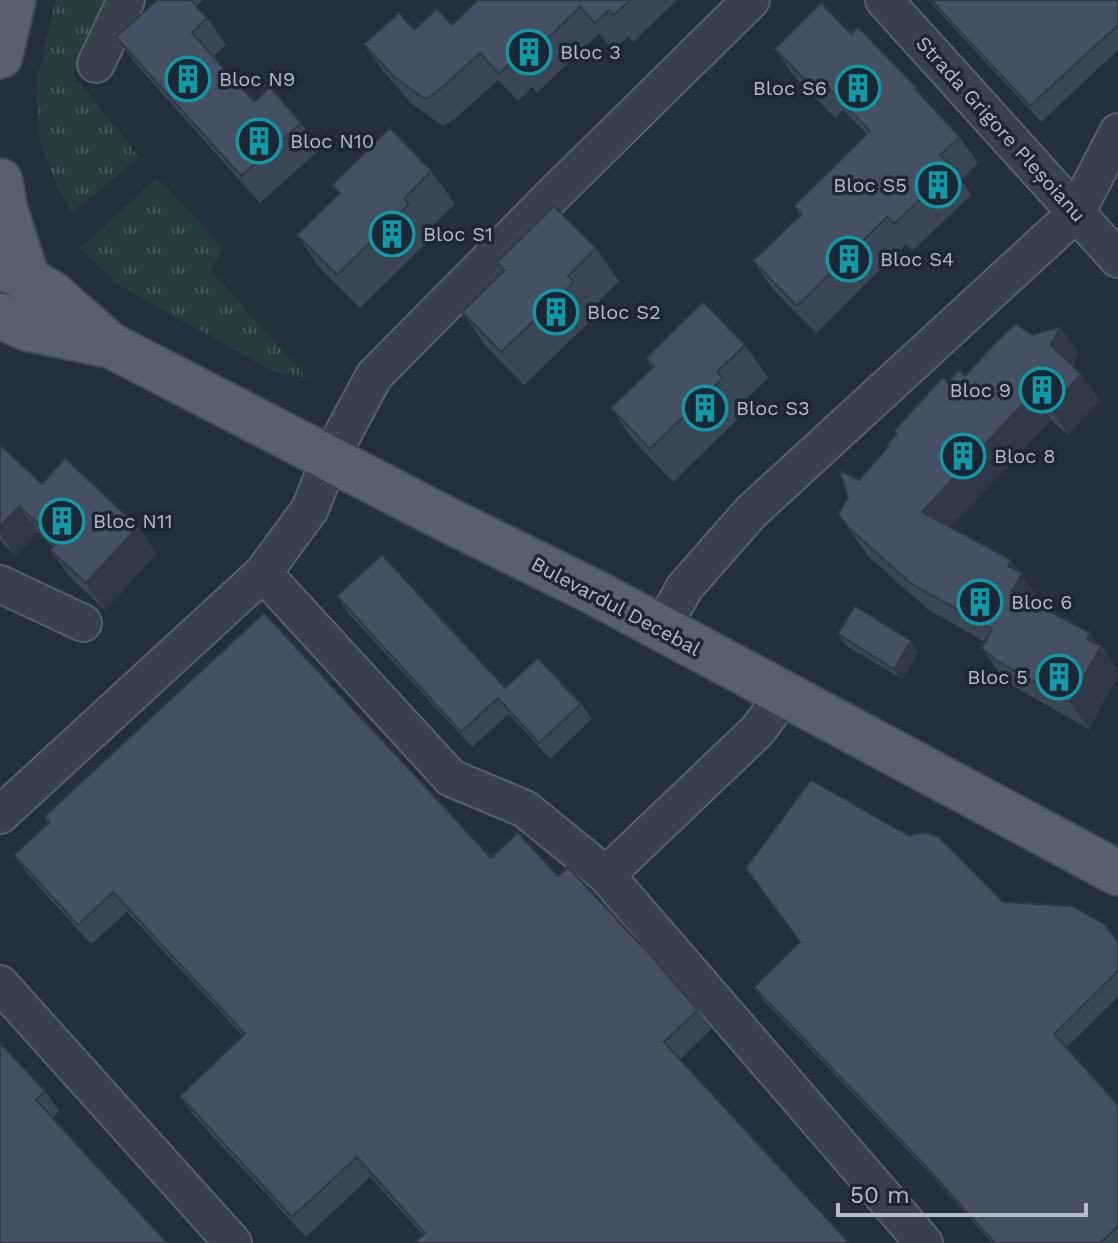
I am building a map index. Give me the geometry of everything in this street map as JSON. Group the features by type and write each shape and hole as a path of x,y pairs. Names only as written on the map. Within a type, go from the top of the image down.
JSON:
{"main road":[{"path":"0,56 13,0"},
{"path":"0,181 14,273"},
{"name":"Bulevardul Decebal","path":"14,273 51,293 110,345 594,592 1118,873"},
{"name":"Bulevardul Decebal","path":"0,316 26,328 110,345"}],"street":[{"path":"96,64 126,0"},
{"path":"0,815 263,573 310,509 330,458 374,376 751,0"},
{"name":"Strada Grigore Pleșoianu","path":"884,0 1118,259"},
{"path":"661,629 685,587 751,512 1076,213 1118,132"},
{"path":"263,573 451,778 525,809 606,875 924,1243"},
{"path":"0,584 83,623"},
{"path":"606,875 757,731 784,695"},
{"path":"0,984 233,1243"}],"green space":[{"path":"55,0 104,0 73,75 139,157 72,213 58,188 40,141 36,88"},
{"path":"157,178 223,248 211,271 307,378 277,373 118,285 80,248"}],"building":[{"path":"157,0 191,0 207,18 192,33 254,102 270,87 301,123 241,176 116,37"},
{"path":"478,0 630,0 614,15 609,10 595,23 580,7 519,66 513,60 499,74 480,53 425,99 394,77 364,44 399,13 414,30 437,9 452,25"},
{"path":"931,0 1118,0 1118,25 1030,106"},
{"path":"821,3 851,34 858,27 960,137 940,155 953,168 894,224 887,217 797,306 753,261 802,214 794,206 870,131 824,83 816,91 775,49"},
{"path":"390,128 431,171 404,199 409,204 337,275 297,235 340,193 332,185"},
{"path":"554,206 596,248 568,276 574,282 501,352 462,312 505,270 497,262"},
{"path":"703,302 745,345 717,372 723,378 650,449 611,408 654,366 646,358"},
{"path":"1016,324 1032,335 1060,327 1051,345 1081,374 1050,408 1033,393 922,512 1011,560 1008,566 1022,573 1012,591 1090,633 1087,639 1101,646 1070,702 994,659 982,648 992,629 910,583 850,529 838,514 848,498 840,471 859,480 888,447 897,434 894,431 943,377 948,382 959,370 965,376"},
{"name":"Bloc N11","path":"0,445 42,484 65,458 138,527 86,583 50,550 58,542 19,506 0,527"},
{"path":"382,555 505,688 538,658 581,704 539,743 498,698 461,732 337,596"},
{"path":"855,606 911,641 894,669 838,634"},
{"path":"264,613 491,858 518,833 558,876 568,867 654,959 698,1010 664,1042 849,1243 415,1243 425,1233 357,1157 292,1217 180,1096 245,1034 113,892 78,925 14,855 50,822 44,817"},
{"path":"811,780 909,836 925,832 939,837 1003,902 1072,906 1104,924 1118,942 1118,971 1054,1034 1118,1105 1118,1226 1100,1243 995,1243 754,987 800,942 746,868"},
{"path":"0,1043 45,1091 36,1100 167,1243 0,1243"}],"place":[{"name":"Bloc 3","path":"529,52"},
{"name":"Bloc N9","path":"188,79"},
{"name":"Bloc S6","path":"858,88"},
{"name":"Bloc N10","path":"259,141"},
{"name":"Bloc S5","path":"938,185"},
{"name":"Bloc S1","path":"392,234"},
{"name":"Bloc S4","path":"849,259"},
{"name":"Bloc S2","path":"556,312"},
{"name":"Bloc 9","path":"1042,390"},
{"name":"Bloc S3","path":"705,408"},
{"name":"Bloc 8","path":"963,456"},
{"name":"Bloc N11","path":"62,521"},
{"name":"Bloc 6","path":"980,602"},
{"name":"Bloc 5","path":"1059,677"}]}
